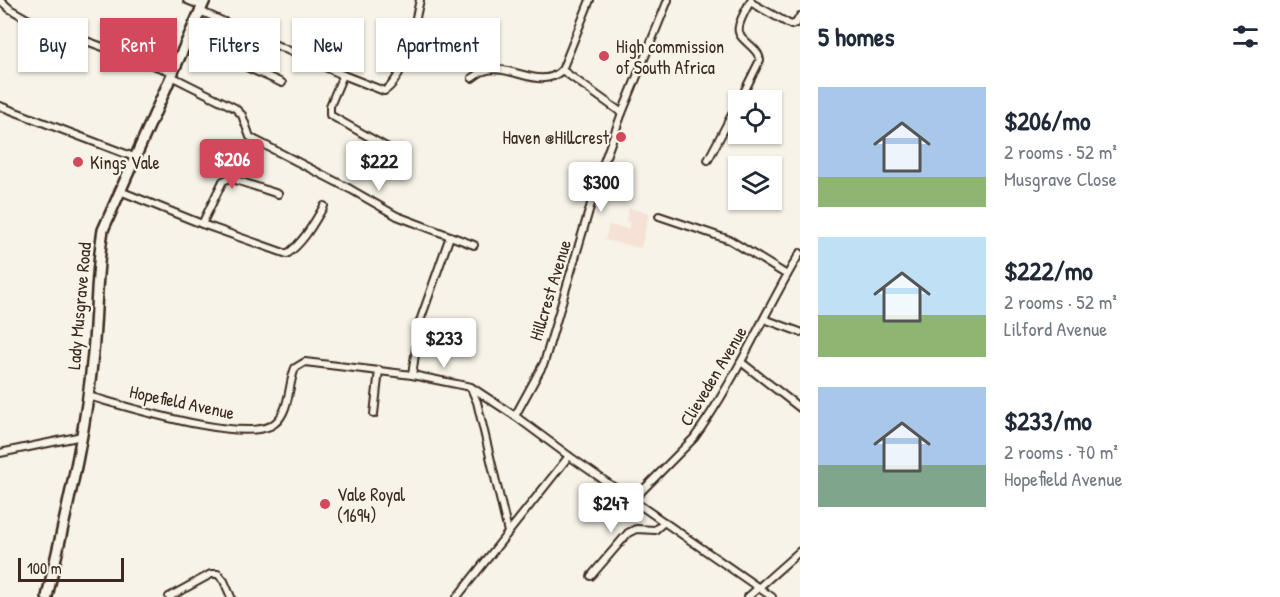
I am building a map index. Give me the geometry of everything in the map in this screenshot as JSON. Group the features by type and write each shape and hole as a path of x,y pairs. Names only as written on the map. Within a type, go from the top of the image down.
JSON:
{"main road":[{"name":"Lady Musgrave Road","path":"47,597 82,436 93,353 99,256 103,230 203,6"}],"street":[{"path":"0,0 31,21 171,74 236,108 242,115 250,137 256,141 397,216 474,245"},
{"path":"187,0 343,75 384,91 390,88 407,55 420,0"},
{"path":"472,78 484,70 507,70 538,79 556,76 562,70 590,0"},
{"name":"Hillcrest Avenue","path":"515,416 544,363 601,170 668,0"},
{"path":"745,90 760,60 757,50 739,34 738,28 751,1 791,25 796,23 800,16"},
{"path":"187,40 282,83"},
{"path":"562,70 622,113"},
{"path":"343,75 330,106 330,115 390,149"},
{"path":"0,106 134,157"},
{"path":"708,160 728,123"},
{"path":"202,224 222,182 230,178 278,194"},
{"path":"120,190 202,224 287,254 297,247 324,206"},
{"path":"659,216 730,240 787,274"},
{"path":"412,375 420,321 450,236"},
{"name":"Clieveden Avenue","path":"633,500 694,438 741,362 800,253"},
{"path":"764,319 800,332"},
{"name":"Hopefield Avenue","path":"87,396 219,429 254,431 276,423 284,412 295,368 305,362 379,370 471,387 772,597"},
{"path":"741,362 800,408"},
{"path":"374,414 379,370"},
{"path":"471,387 477,402 508,532"},
{"path":"0,453 82,436"},
{"path":"457,597 569,456"},
{"path":"591,576 628,533 636,529 655,530 664,522"},
{"path":"748,597 800,551"},
{"path":"168,597 211,574 218,573 231,597"}],"shaded area":[{"path":"629,208 649,213 641,248 605,240 609,225 628,229 630,222 626,221"}],"place":[{"name":"High commission of South Africa","path":"604,56"},
{"name":"Haven @Hillcrest","path":"621,137"},
{"name":"Kings Vale","path":"78,162"},
{"name":"Vale Royal (1694)","path":"325,504"}]}
